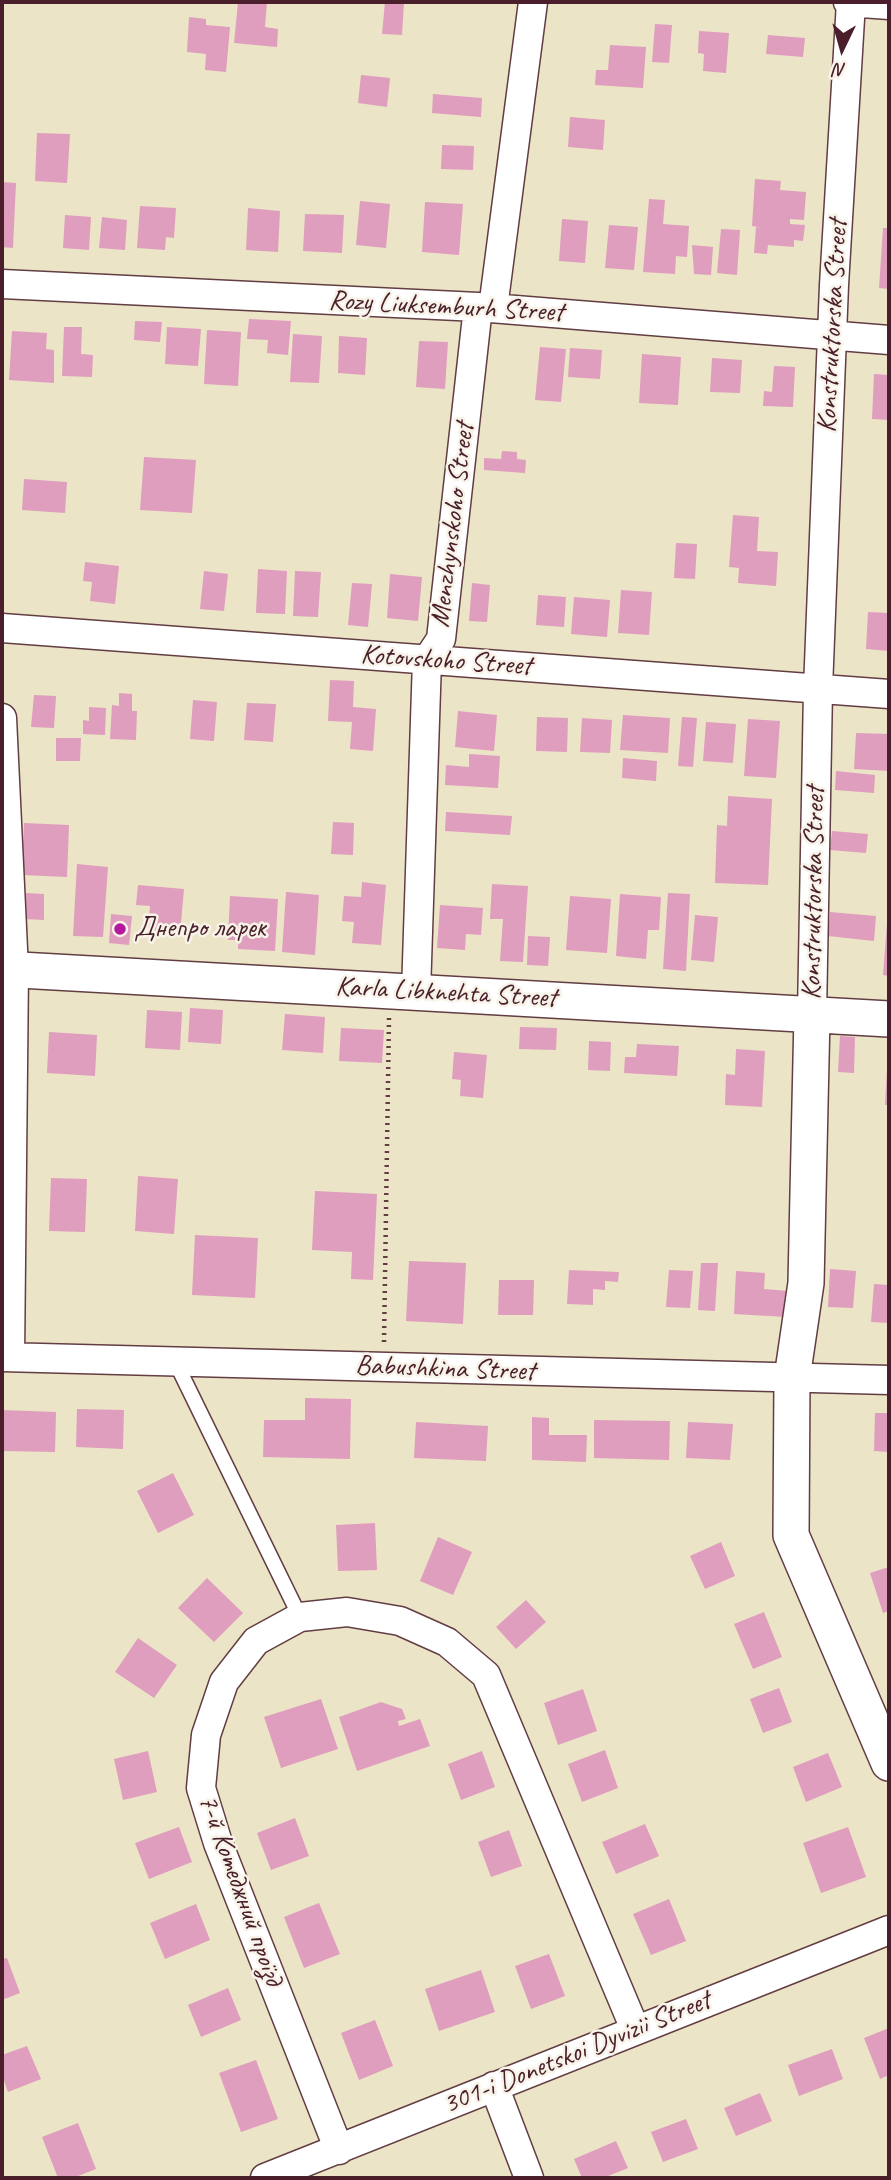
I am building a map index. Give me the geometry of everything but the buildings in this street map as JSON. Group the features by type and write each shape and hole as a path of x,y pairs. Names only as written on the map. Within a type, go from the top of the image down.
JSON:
{"street":[{"name":"Menzhynskoho Street","path":"403,991 426,660 441,639 486,307 533,2"},
{"path":"850,2 889,5"},
{"name":"Konstruktorska Street","path":"850,2 832,336 818,689 806,1283 792,1378 791,1535 889,1763"},
{"name":"Rozy Liuksemburh Street","path":"2,284 486,307 889,340"},
{"name":"Kotovskoho Street","path":"2,628 889,694"},
{"path":"2,718 8,969 6,1357"},
{"name":"Karla Libknehta Street","path":"8,969 889,1019"},
{"name":"Babushkina Street","path":"6,1357 889,1380"},
{"name":"7-й Котеджний проїзд","path":"339,2150 218,1843 201,1788 206,1735 224,1682 256,1641 300,1617 347,1612 400,1621 447,1642 486,1675 635,2029"},
{"name":"301-i Donetskoi Dyvizii Street","path":"265,2178 889,1930"},
{"path":"494,2086 529,2178"}],"lane":[{"path":"174,1361 300,1617"}],"path":[{"path":"383,1367 403,991"}],"place":[{"name":"Днепро ларек","path":"120,929"}]}
